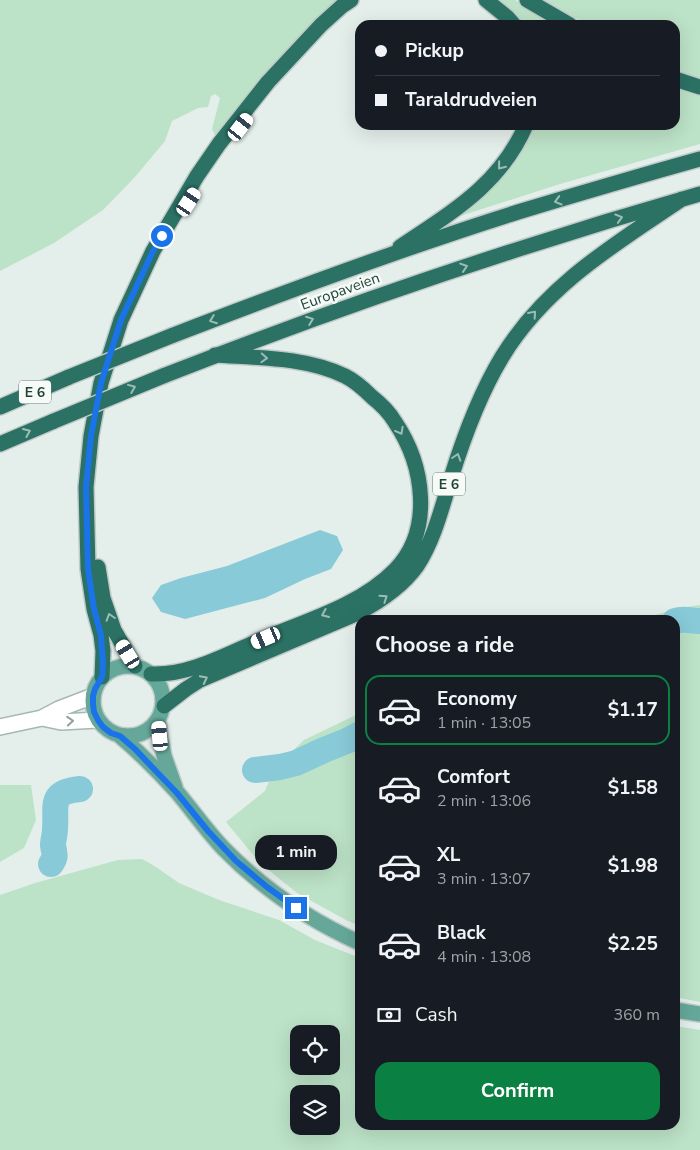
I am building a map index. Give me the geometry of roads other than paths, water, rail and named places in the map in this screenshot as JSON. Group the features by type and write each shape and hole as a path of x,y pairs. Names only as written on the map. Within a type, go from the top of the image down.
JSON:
{"highway":[{"path":"102,677 103,651 101,635 94,609 88,569 86,487 91,436 101,383 121,320 153,251 197,176 219,144 268,82 321,25 351,0"},
{"path":"135,666 114,630 103,598 98,571 96,534 97,466 107,397 130,324 146,284 172,232 189,202 232,139 259,103 303,54 324,32 364,0"},
{"path":"486,0 510,20"},
{"path":"527,0 561,20"},
{"path":"680,81 700,87"},
{"name":"E 6","path":"384,257 455,210 476,193 500,168 512,152 523,130"},
{"name":"Europaveien","path":"0,407 170,336 384,257 517,213 700,159"},
{"name":"Europaveien","path":"0,444 163,376 320,316 527,246 700,194"},
{"name":"E 6","path":"164,706 200,680 358,612 386,596 405,580 417,565 434,532 462,442 476,406 488,381 517,333 547,299 582,268 682,199"},
{"name":"E 6","path":"150,674 164,674 194,667 320,616 352,601 368,592 396,569 409,549 419,524 421,506 418,473 406,441 395,422 383,407 365,390 347,377 307,363 282,359 215,356"}],"main road":[{"path":"135,666 143,669 157,680 164,697 164,706 162,714 151,729 142,735 120,736 111,733 98,720 94,712 93,696 102,677 109,672 117,668 135,666"},
{"path":"158,721 161,745 177,793"},
{"path":"120,736 177,793 217,842 250,873 287,902 355,940"},
{"path":"680,1011 700,1014"}],"street":[{"path":"0,727 42,718 59,709 93,696"},
{"path":"42,718 60,722 98,720"}],"water":[{"path":"320,530 337,536 343,550 331,569 265,598 185,619 161,612 152,598 161,585 227,566"}],"waterway":[{"path":"680,620 700,621"},
{"path":"255,770 296,763 355,737"},
{"path":"51,864 55,857 53,845 56,801 63,793 80,789"}]}
